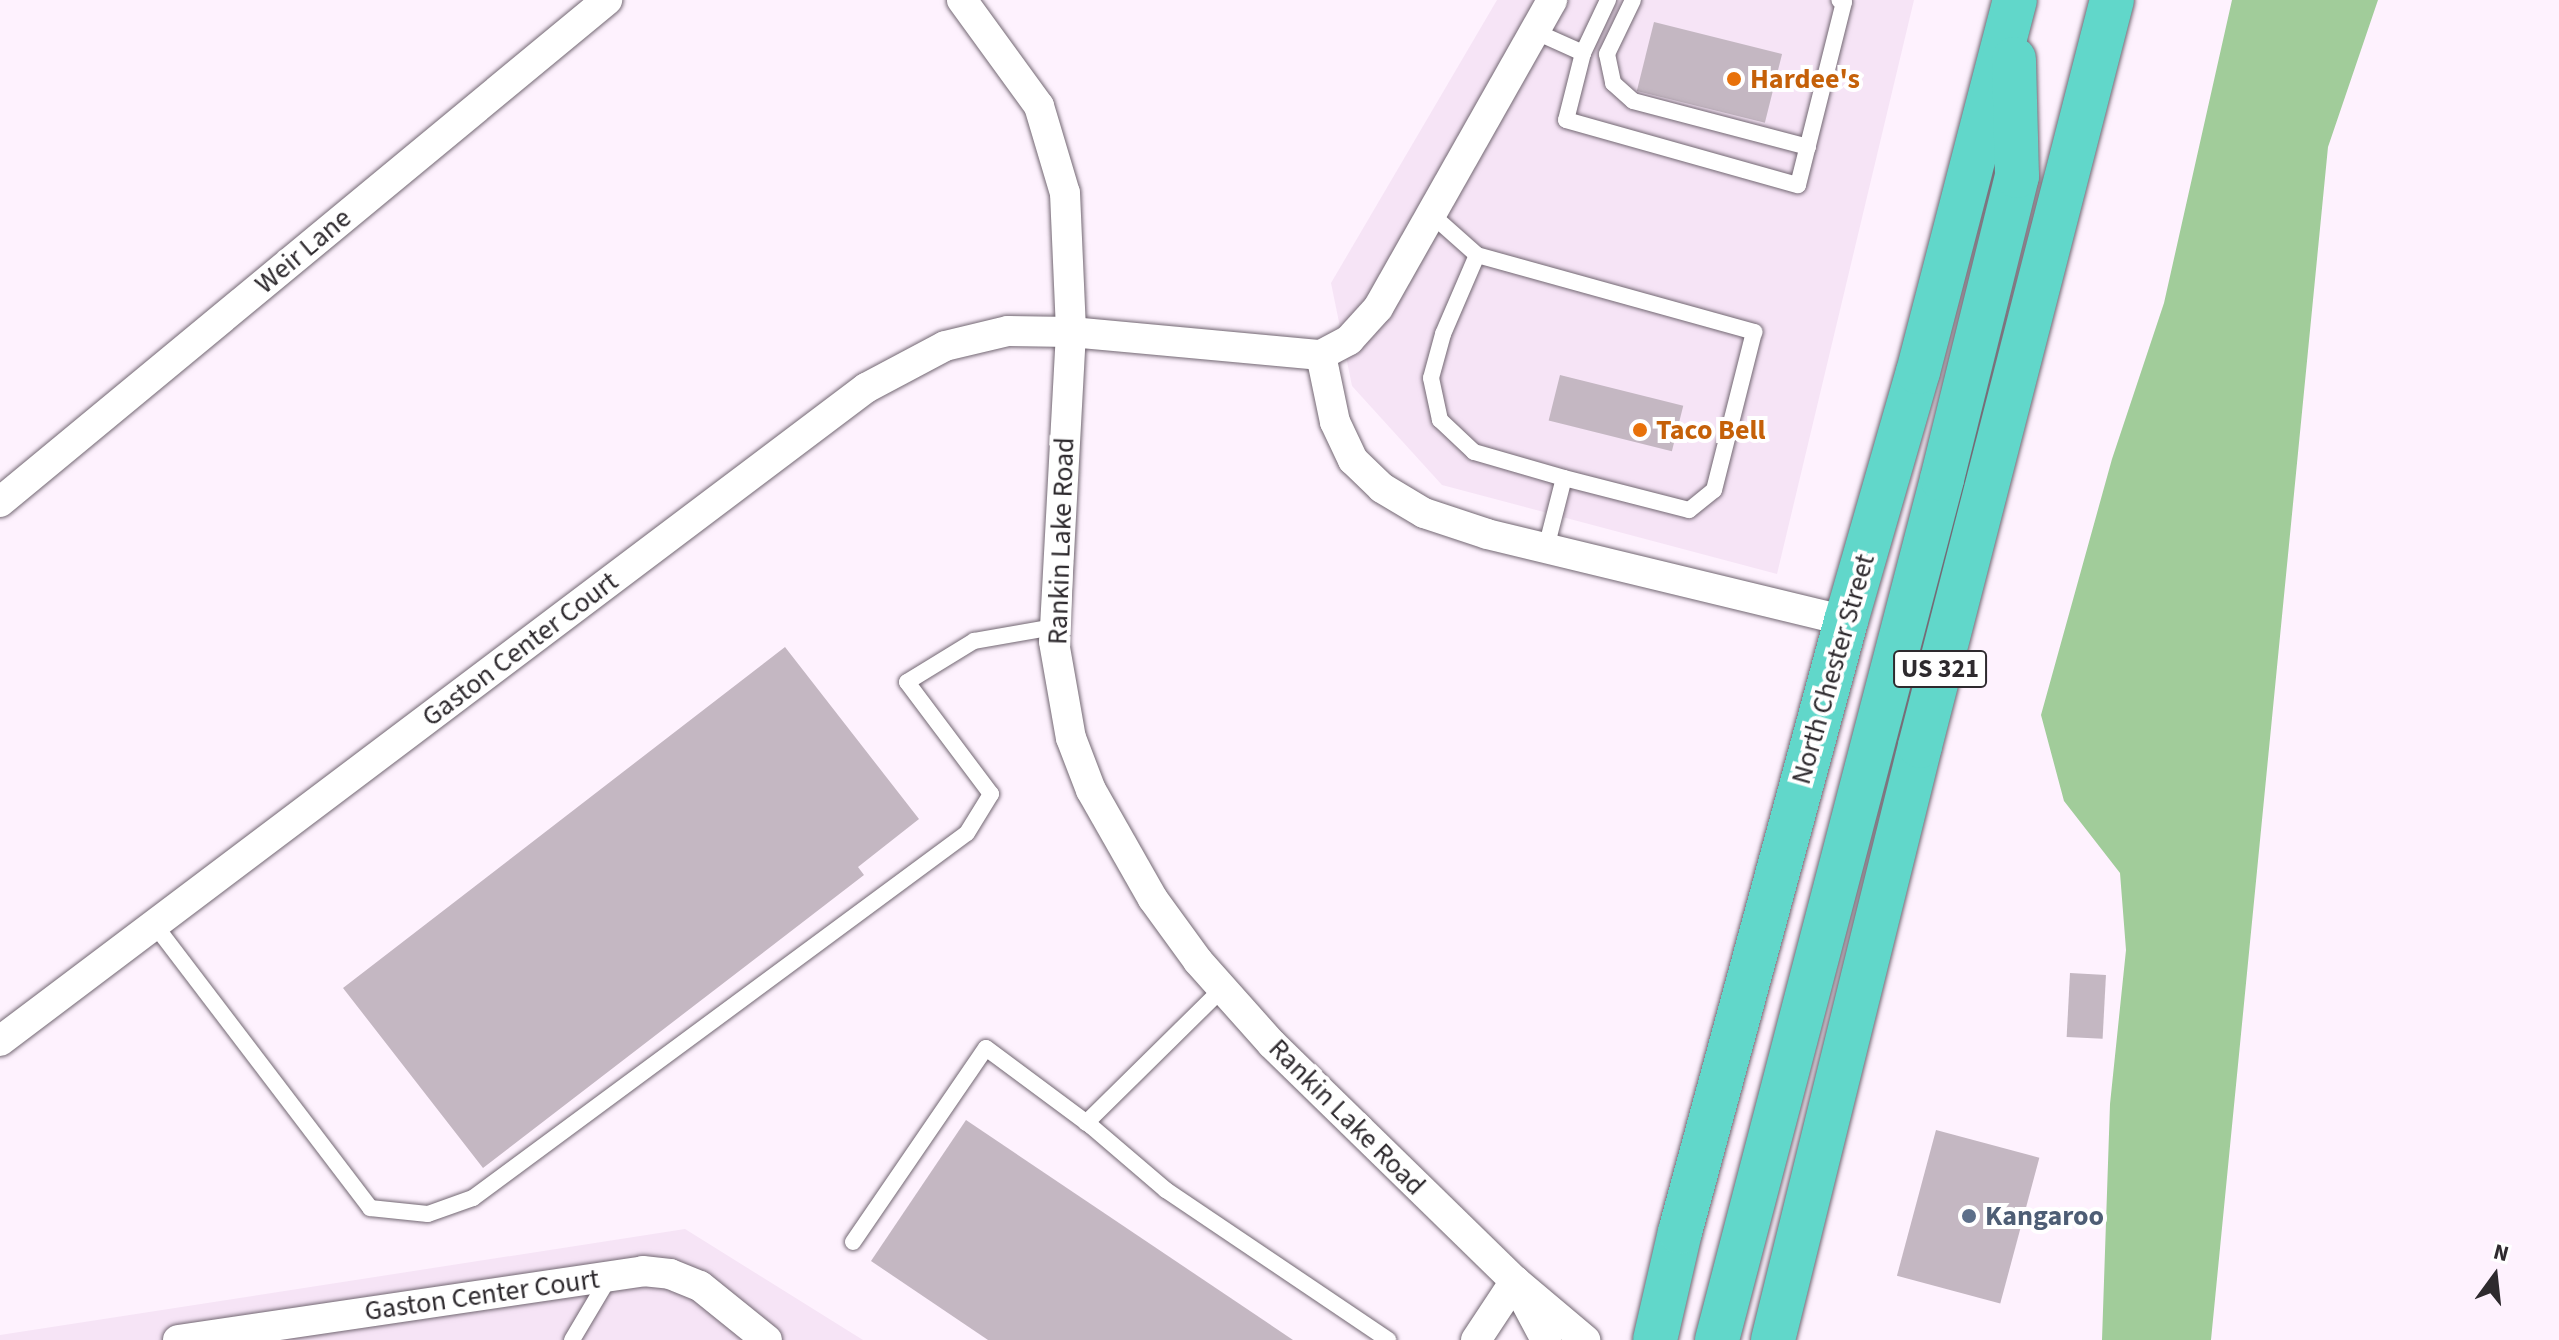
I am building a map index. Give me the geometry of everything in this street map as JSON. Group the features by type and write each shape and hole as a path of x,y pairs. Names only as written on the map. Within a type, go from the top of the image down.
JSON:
{"highway":[{"name":"US 321","path":"1773,1340 1920,746 2112,0"},
{"name":"North Chester Street","path":"1655,1340 1680,1232 1846,621 1918,372 2011,3"},
{"path":"1717,1340 1942,479 2017,176 2011,3"}],"street":[{"name":"Weir Lane","path":"0,502 607,0"},
{"name":"Rankin Lake Road","path":"962,0 1039,106 1065,193 1071,332 1054,642 1071,738 1091,790 1153,899 1272,1044 1515,1281 1585,1340"},
{"path":"1552,0 1378,308 1349,340 1321,355 1335,422 1353,460 1382,488 1424,513 1546,548 1846,621"},
{"name":"Gaston Center Court","path":"0,1041 866,388 945,346 1008,331 1071,332 1321,355"},
{"name":"Gaston Center Court","path":"178,1340 303,1330 643,1271 670,1274 700,1286 767,1340"},
{"name":"Rankin Lake Road","path":"1515,1281 1546,1340"},
{"path":"1476,1340 1515,1281"}],"lane":[{"path":"1608,0 1583,53 1566,120 1798,185 1844,2 1839,0"},
{"path":"1633,0 1607,54 1613,83 1633,101 1808,147"},
{"path":"1534,31 1583,53"},
{"path":"1431,214 1477,255 1754,332 1714,490 1689,510 1474,452 1440,420 1431,378 1443,334 1477,255"},
{"path":"1546,548 1564,478"},
{"path":"154,924 370,1208 428,1214 473,1198 967,833 991,794 907,682 974,641 1054,627"},
{"path":"1086,1123 1223,988"},
{"path":"853,1242 986,1048 1086,1123 1166,1190 1388,1340"},
{"path":"572,1340 610,1276"}],"shaded area":[{"path":"1497,0 1914,0 1777,574 1442,485 1352,386 1331,283"},
{"path":"685,1229 863,1340 0,1340 0,1335"}],"green space":[{"path":"2232,0 2378,0 2328,147 2211,1340 2102,1340 2110,1104 2126,950 2120,873 2064,801 2041,715 2112,459 2164,303"}],"building":[{"path":"1654,22 1782,54 1765,123 1637,91"},
{"path":"1560,375 1683,406 1672,451 1549,421"},
{"path":"785,647 919,819 858,867 864,875 483,1168 343,988"},
{"path":"2070,973 2106,975 2103,1039 2067,1037"},
{"path":"966,1120 1293,1340 988,1340 871,1261"},
{"name":"Kangaroo","path":"1936,1130 2039,1158 2000,1304 1897,1276"}],"place":[{"name":"Hardee's","path":"1734,79"},
{"name":"Taco Bell","path":"1640,430"},
{"name":"Kangaroo","path":"1969,1216"}]}
